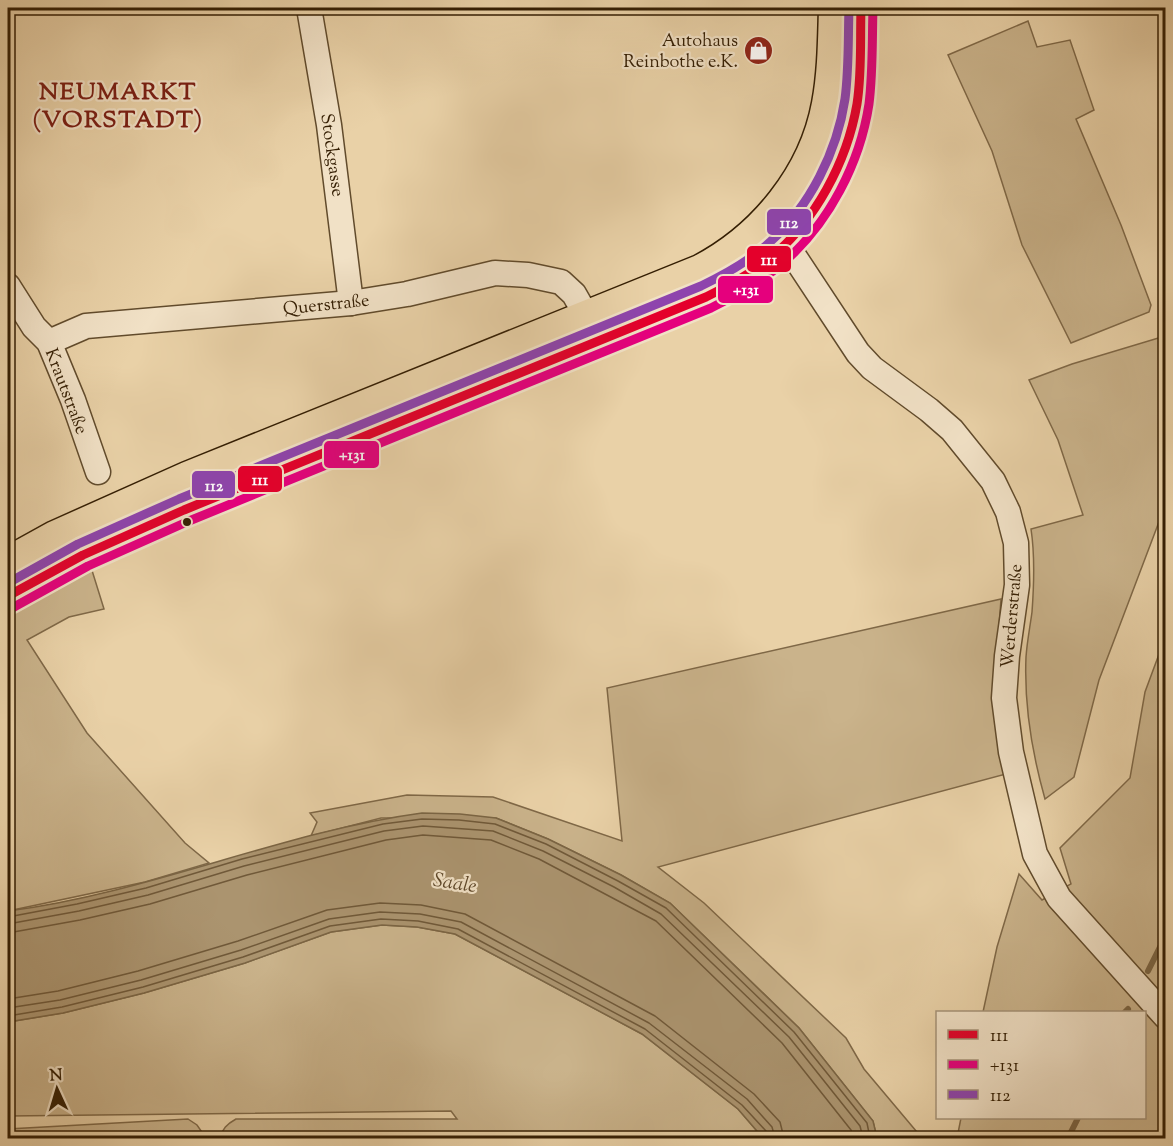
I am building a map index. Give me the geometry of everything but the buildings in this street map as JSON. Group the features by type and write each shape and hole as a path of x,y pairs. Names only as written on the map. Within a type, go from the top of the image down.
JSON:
{"main road":[{"path":"8,562 55,536 177,481 700,270 722,258 744,243 783,200 799,176 820,130 831,81 834,8"},
{"path":"8,596 83,555 184,510 706,297 750,273 786,244 810,214 846,147 855,117 859,82 861,8"}],"street":[{"name":"Stockgasse","path":"309,8 329,125 351,303"},
{"name":"Werderstraße","path":"764,222 786,244 858,353 872,368 952,430 993,481 1008,512 1016,543 1017,585 1007,656 1004,698 1011,752 1035,854 1059,898 1166,1017"},
{"name":"Querstraße","path":"49,342 86,326 351,303 407,294 495,273 528,275 561,282 574,294 586,315"},
{"name":"Krautstraße","path":"8,286 34,327 49,342 73,400 98,472"}],"shaded area":[{"path":"1028,21 1037,47 1070,40 1094,110 1076,119 1121,225 1151,305 1149,312 1071,343 1022,245 992,151 948,55"},
{"path":"1165,336 1165,506 1099,680 1074,777 1045,799 1036,764 1026,693 1026,657 1034,581 1031,529 1083,515 1058,440 1029,380 1072,364"},
{"path":"90,564 104,609 69,617 27,640 87,733 185,843 209,863 145,882 8,911 8,607"},
{"path":"1001,599 994,697 1006,774 658,867 704,903 846,1038 864,1069 922,1138 877,1138 873,1121 799,1028 670,903 621,875 548,839 496,818 381,818 311,836 317,822 310,813 407,795 493,797 622,841 607,688"},
{"path":"1165,638 1165,1138 957,1138 961,1119 1146,1119 1146,1011 983,1011 997,947 1019,874 1042,900 1071,884 1060,848 1130,778 1145,692"},
{"path":"382,925 417,927 455,934 642,1034 738,1109 763,1138 220,1138 225,1127 236,1119 457,1119 451,1111 8,1116 8,1022 63,1013 144,993 245,963 331,932"},
{"path":"188,1119 197,1125 206,1138 8,1138 8,1129"}],"water":[{"name":"Saale","path":"422,813 496,818 548,839 621,875 670,903 799,1028 873,1121 877,1138 763,1138 738,1109 642,1034 455,934 417,927 382,925 331,932 245,963 144,993 63,1013 8,1022 8,911 112,891 318,834"}],"waterway":[{"path":"1148,971 1166,935"},
{"path":"1068,1138 1078,1119"}],"transit line":[{"name":"112","path":"8,583 78,544 179,499 701,286 746,261 770,242 797,212 820,177 836,139 845,99 849,8"},
{"name":"111","path":"8,596 83,555 184,510 706,297 754,270 786,244 801,227 826,189 846,147 859,92 861,8"},
{"name":"+131","path":"14,607 88,566 189,521 711,308 740,293 767,275 784,262 815,229 850,170 865,126 869,104 873,8"}],"place":[{"name":"Autohaus Reinbothe e.K.","path":"759,50"}],"district":[{"name":"NEUMARKT (VORSTADT)","path":"118,105"}]}
